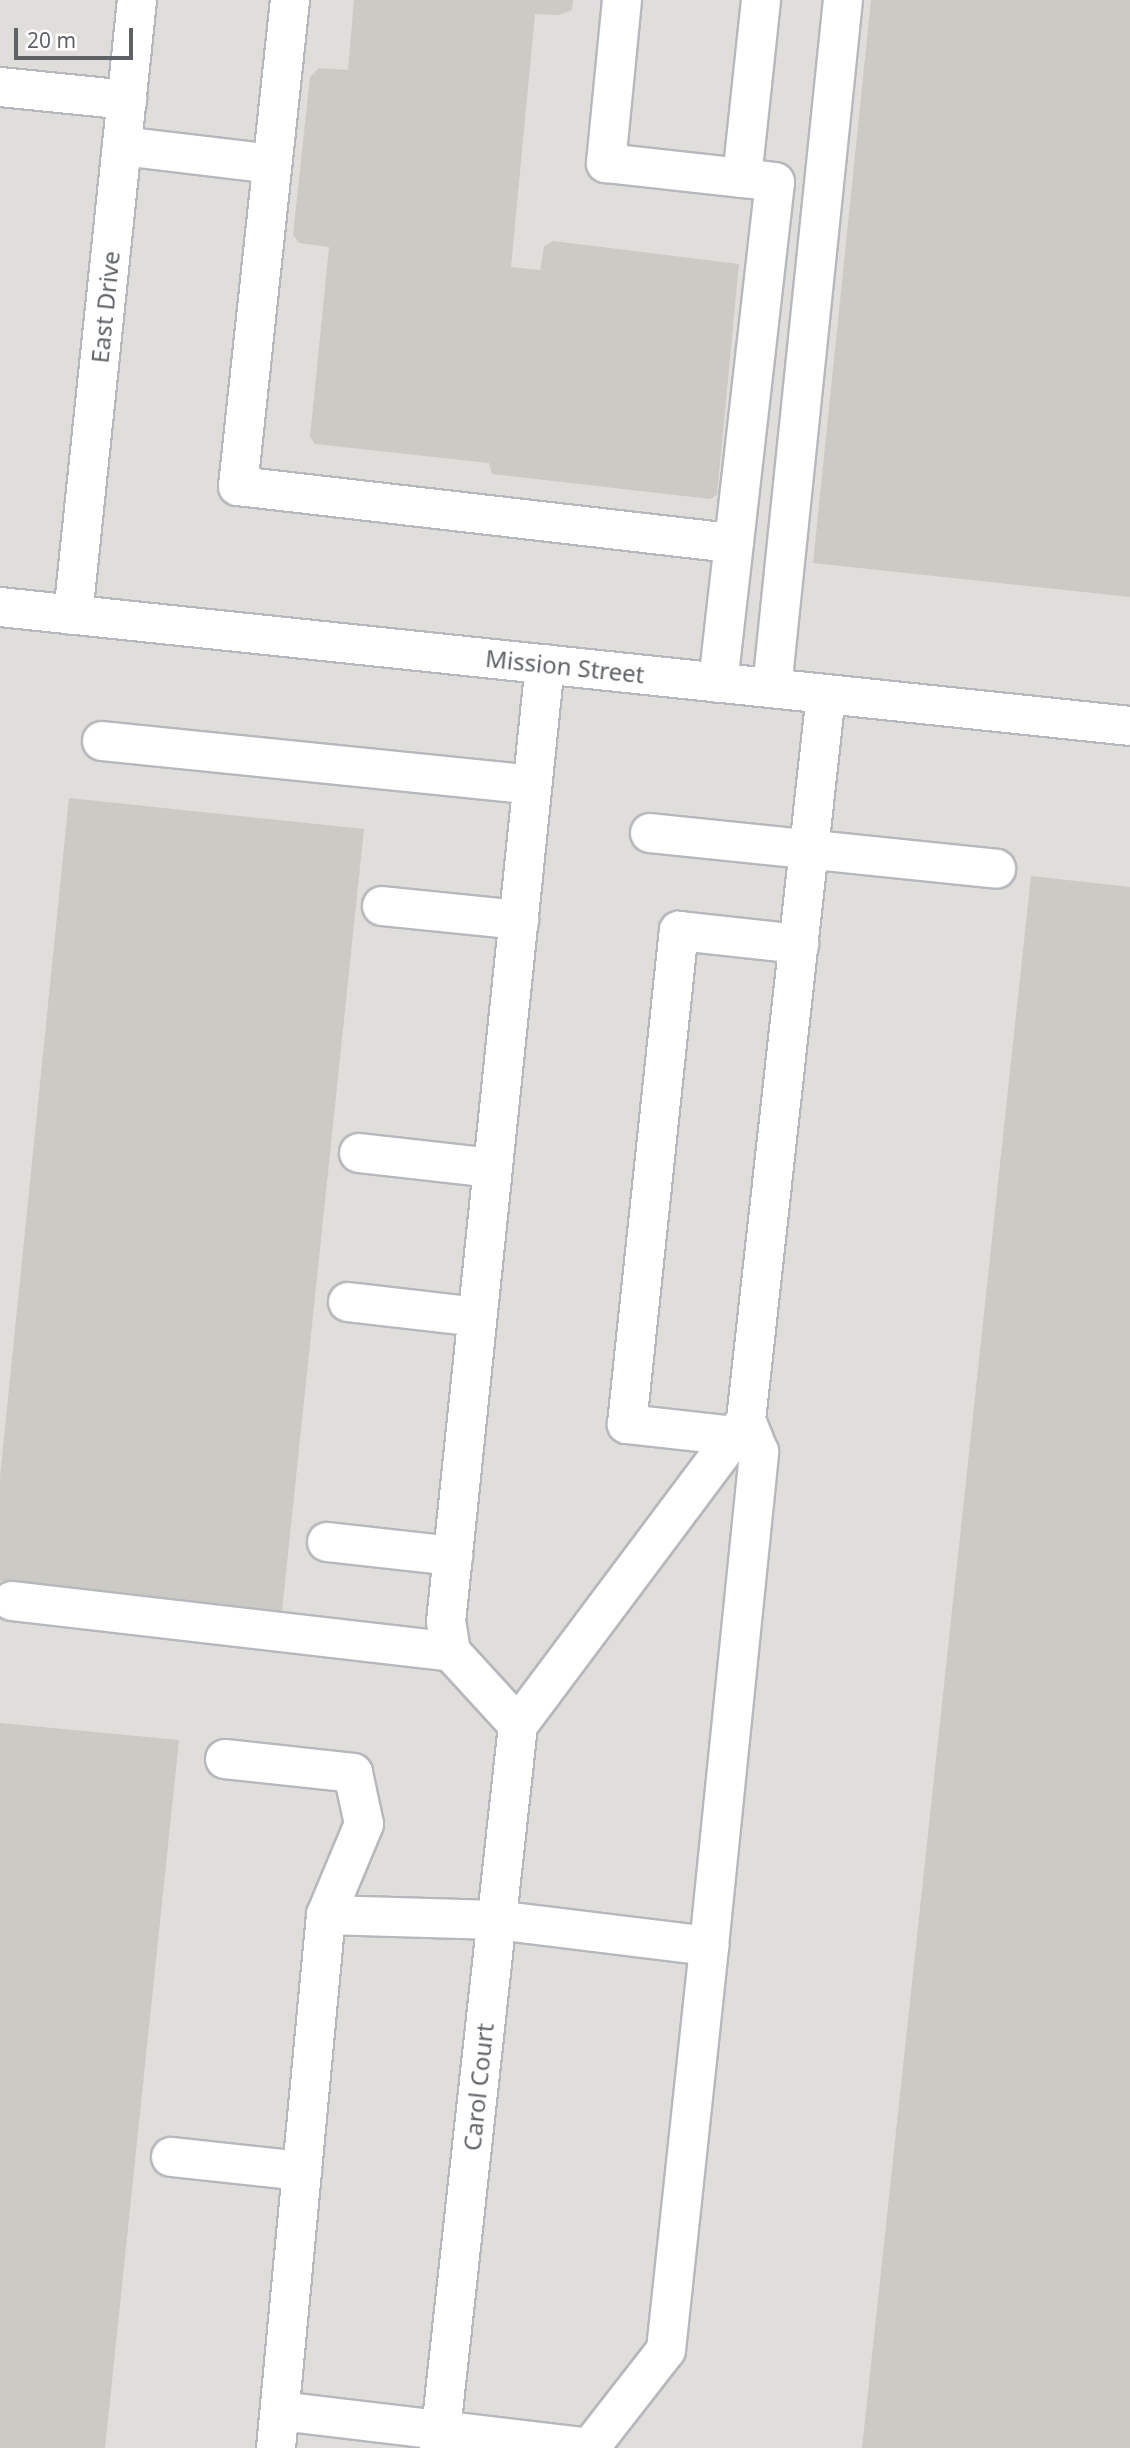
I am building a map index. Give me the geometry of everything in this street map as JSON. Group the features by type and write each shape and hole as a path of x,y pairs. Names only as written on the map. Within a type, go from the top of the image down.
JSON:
{"street":[{"name":"East Drive","path":"73,615 137,0"},
{"path":"290,0 238,486 734,543"},
{"path":"622,0 606,163 775,182 718,683"},
{"path":"742,178 761,0"},
{"path":"772,688 803,526 839,164 843,0"},
{"path":"0,87 127,100"},
{"path":"122,146 272,164"},
{"name":"Mission Street","path":"0,607 1130,726"},
{"path":"545,664 446,1622 450,1652 518,1725 740,1428 799,944 826,694"},
{"path":"102,741 532,785"},
{"path":"650,833 996,869"},
{"path":"382,906 519,920"},
{"path":"740,1428 627,1424 679,931 799,944"},
{"path":"359,1153 492,1168"},
{"path":"348,1302 477,1317"},
{"path":"225,1759 353,1773 364,1824 326,1915 278,2430 592,2447 666,2350 758,1452 740,1428"},
{"path":"327,1542 453,1556"},
{"path":"12,1601 450,1652"},
{"name":"Carol Court","path":"440,2439 518,1725"},
{"path":"326,1915 496,1920 709,1946"},
{"path":"171,2157 302,2171"}],"shaded area":[{"path":"0,0 1130,0 1130,2448 0,2448"}],"building":[{"path":"354,0 573,0 572,10 559,15 535,14 511,267 540,270 544,246 553,241 739,264 717,495 710,499 492,474 489,463 315,444 310,437 329,247 299,243 293,235 310,77 319,68 348,70"},
{"path":"871,0 1130,0 1130,597 813,563"},
{"path":"69,798 364,829 282,1611 0,1581 0,1477"},
{"path":"1031,876 1130,887 1130,2448 862,2448"},
{"path":"0,1723 179,1740 105,2448 0,2448"}]}
